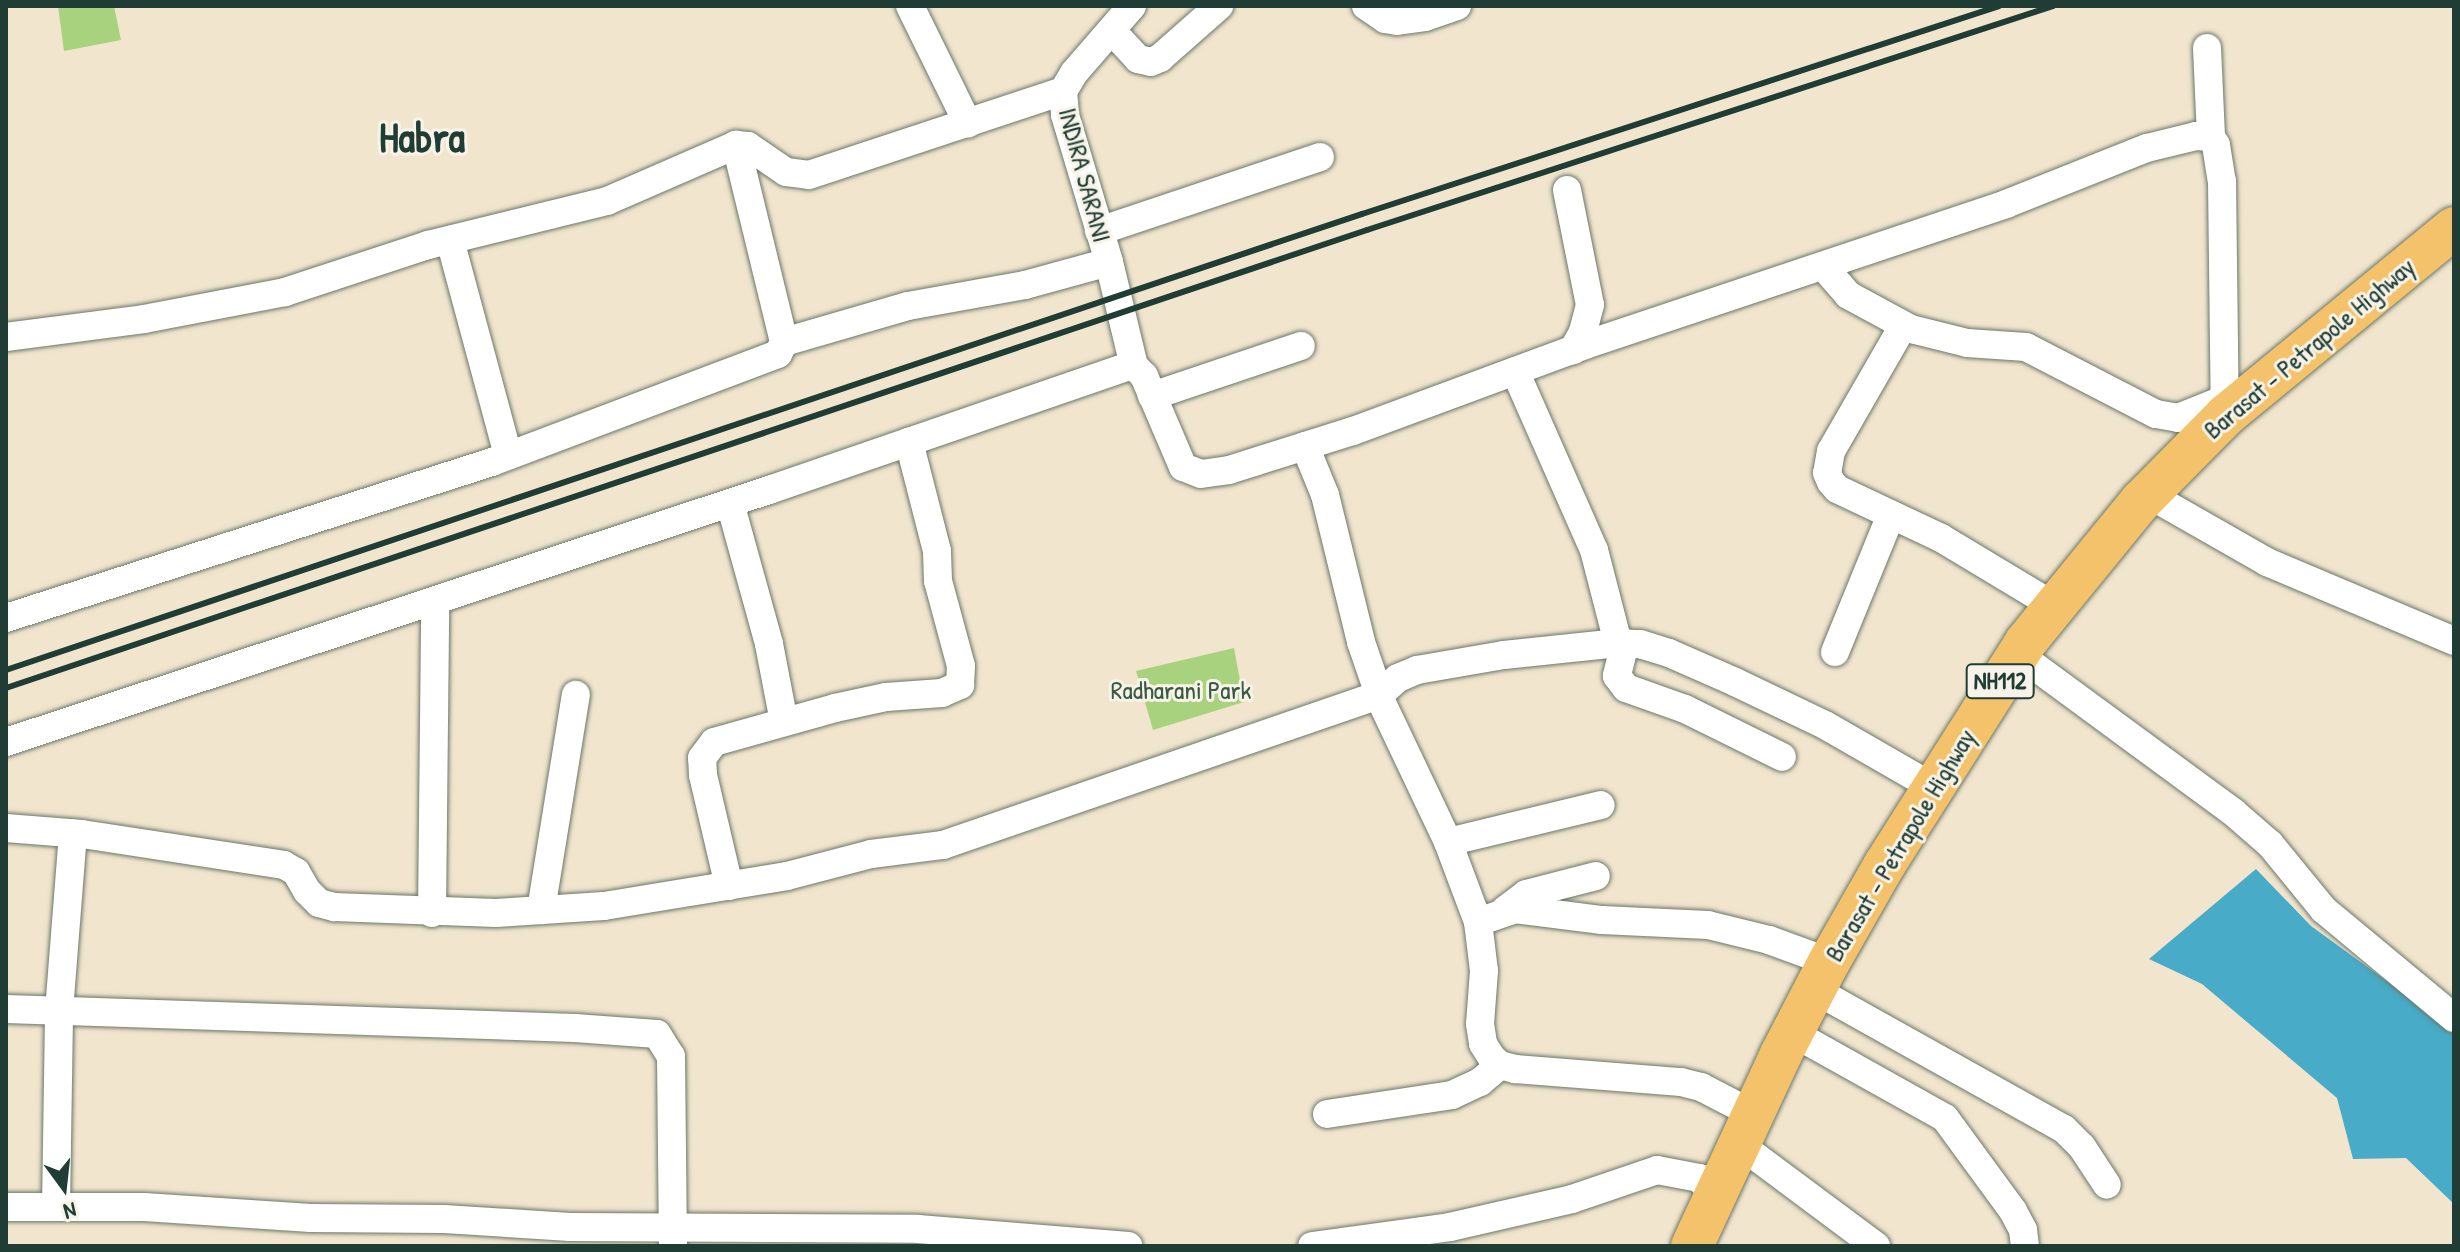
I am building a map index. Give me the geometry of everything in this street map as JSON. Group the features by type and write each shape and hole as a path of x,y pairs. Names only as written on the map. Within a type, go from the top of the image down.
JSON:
{"highway":[{"name":"Barasat - Petrapole Highway","path":"1692,1246 1822,976 1933,787 2018,654 2054,606 2225,407 2454,228"}],"street":[{"path":"910,6 968,124"},
{"name":"INDIRA SARANI","path":"1132,6 1074,73 1063,91 1065,115 1109,262 1134,366 1144,376 1176,455 1191,472 1201,474 1229,470 1305,446"},
{"path":"1112,31 1138,59 1151,62 1160,58 1219,6"},
{"path":"1366,6 1385,19 1397,21 1425,17 1457,6"},
{"path":"1823,266 1848,295 1903,326 1958,342 2026,347 2171,418 2225,407 2222,181 2219,155 2211,137 2207,48"},
{"path":"6,337 242,303 450,240 607,201 736,145 748,146 786,172 809,175 1063,91"},
{"path":"1876,1246 1701,1087 1681,1082 1500,1065 1483,1044 1480,1024 1491,916 1448,842 1379,695 1357,628 1325,495 1305,446 1573,350 2006,204 2147,148 2177,139 2211,137"},
{"path":"6,618 508,455 778,354 784,342 736,145"},
{"path":"1099,231 1320,157"},
{"path":"1567,190 1590,305 1583,332 1573,350"},
{"path":"450,240 508,455"},
{"path":"784,342 908,306 1025,285 1109,262"},
{"path":"1903,326 1827,463 1827,473 1837,489 2000,572 2054,606"},
{"path":"1152,396 1301,346"},
{"path":"6,742 1134,366"},
{"path":"1515,371 1594,550 1622,643 1617,676 1626,688 1685,709 1782,757"},
{"path":"729,886 702,758 714,742 886,697 942,693 960,685 961,666 938,581 937,551 909,442"},
{"path":"2148,494 2267,562 2454,641"},
{"path":"730,503 769,644 784,722"},
{"path":"1835,652 1891,515"},
{"path":"432,913 435,601"},
{"path":"6,828 73,834 284,865 296,872 307,891 319,903 334,907 432,913 541,910 641,902 787,876 871,854 943,845 1379,695 1398,678 1417,670 1504,655 1622,643 1669,653 1735,682 1825,725 1933,787"},
{"path":"2018,654 2233,812 2270,844 2324,910 2454,1018"},
{"path":"541,910 576,695"},
{"path":"1448,842 1601,805"},
{"path":"56,1207 59,1011 73,834"},
{"path":"1491,916 1526,894 1596,876"},
{"path":"1491,916 1530,910 1588,919 1708,925 1769,940 2064,1129 2082,1147 2107,1185"},
{"path":"6,1009 575,1028 657,1034 671,1056 673,1237"},
{"path":"1793,1033 1945,1118 2013,1211 2023,1230 2025,1246"},
{"path":"1327,1114 1452,1095 1480,1082 1500,1065"},
{"path":"1312,1246 1450,1227 1572,1199 1657,1170 1699,1178 1715,1195"},
{"path":"6,1207 144,1207 673,1237 918,1229 1128,1246"}],"green space":[{"path":"58,6 114,6 121,40 64,51"},
{"name":"Radharani Park","path":"1234,648 1244,702 1153,730 1136,671"}],"water":[{"path":"2256,869 2311,926 2454,1030 2454,1204 2406,1158 2353,1159 2337,1098 2202,984 2149,959"}],"railway":[{"path":"6,670 1362,214 1999,6"},
{"path":"6,688 1367,230 2053,6"}],"district":[{"name":"Habra","path":"422,137"}]}
